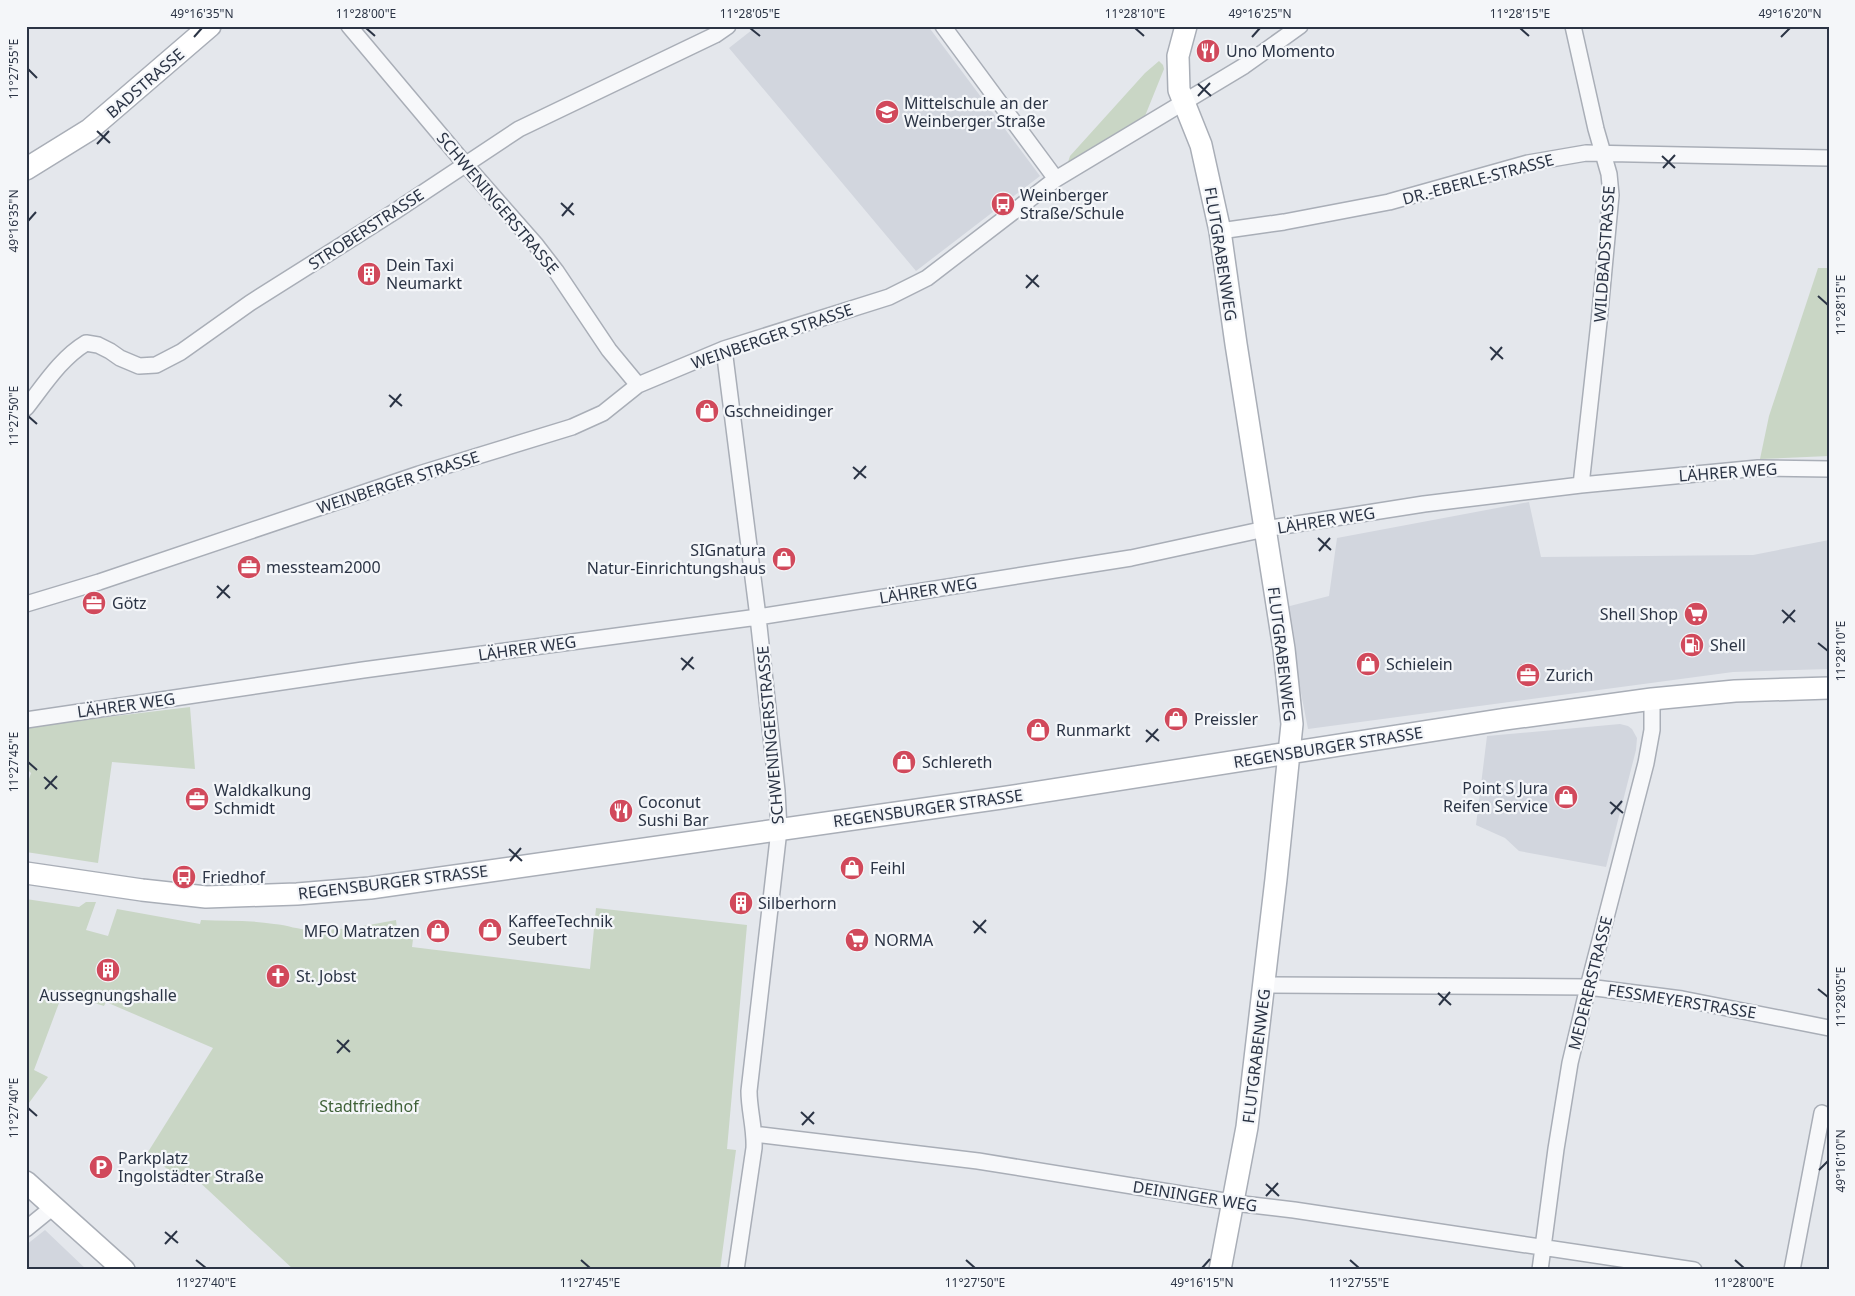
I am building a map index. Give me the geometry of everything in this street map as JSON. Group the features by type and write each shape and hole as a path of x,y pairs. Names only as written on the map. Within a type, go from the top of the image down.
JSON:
{"main road":[{"name":"BADSTRASSE","path":"26,169 89,130 210,26"},
{"name":"FLUTGRABENWEG","path":"1186,26 1178,56 1179,90 1201,145 1220,231 1289,690 1292,734 1265,985 1247,1127 1220,1270"},
{"name":"REGENSBURGER STRASSE","path":"26,873 206,897 297,894 370,888 779,830 1290,754 1475,723 1652,699 1762,689 1829,688"},
{"path":"26,1182 124,1270"}],"street":[{"name":"SCHWENINGERSTRASSE","path":"350,26 465,164 512,216 556,271 609,350 638,385"},
{"name":"STROBERSTRASSE","path":"26,408 60,365 76,349 86,343 110,350 120,358 139,366 156,365 180,352 250,304 519,129 714,35 728,26"},
{"path":"943,26 1056,179"},
{"name":"WEINBERGER STRASSE","path":"26,604 99,582 419,474 572,426 603,413 638,385 724,348 872,302 912,286 945,264 1056,179 1244,66 1300,26"},
{"name":"WILDBADSTRASSE","path":"1573,26 1596,129 1609,174 1610,195 1599,322 1581,485"},
{"name":"DR.-EBERLE-STRASSE","path":"1220,231 1284,222 1381,204 1528,163 1586,153 1829,158"},
{"name":"SCHWENINGERSTRASSE","path":"724,348 758,617 777,791 779,830 750,1091 750,1111 754,1134 751,1170 736,1270"},
{"name":"LÄHRER WEG","path":"26,720 363,670 758,617 1132,558 1265,530 1424,504 1581,485 1758,468 1829,469"},
{"name":"MEDERERSTRASSE","path":"1540,1270 1570,1063 1646,763 1652,730 1652,699"},
{"name":"FESSMEYERSTRASSE","path":"1265,985 1588,987 1682,999 1829,1028"},
{"path":"1792,1270 1822,1113"},
{"name":"DEININGER WEG","path":"754,1134 978,1161 1232,1202 1694,1270"},
{"path":"26,1229 53,1207"}],"shaded area":[{"name":"Mittelschule an der Weinberger Straße","path":"757,26 928,26 1040,176 916,271 729,48"},
{"path":"1529,502 1541,557 1753,555 1829,540 1829,669 1733,672 1308,729 1286,616 1286,607 1329,596 1337,538"},
{"path":"1620,724 1632,729 1637,738 1636,750 1606,867 1519,851 1505,838 1476,825 1487,736"},
{"path":"45,1230 87,1270 26,1270 26,1245"}],"green space":[{"path":"1159,61 1164,69 1145,116 1068,162 1070,156 1145,73"},
{"path":"1818,268 1829,268 1829,456 1760,459 1769,416"},
{"path":"190,707 195,769 112,762 98,863 26,852 26,788 31,773 26,768 26,727"},
{"name":"Stadtfriedhof","path":"26,899 79,907 86,902 96,902 86,930 108,936 117,909 200,924 201,920 247,921 312,930 344,929 396,920 398,937 413,939 412,947 590,969 596,908 747,925 727,1149 736,1150 720,1270 294,1270 193,1176 185,1185 148,1152 213,1048 106,1002 104,1006 62,995 34,1070 48,1077 26,1107"}],"place":[{"name":"Uno Momento","path":"1208,51"},
{"name":"Mittelschule an der Weinberger Straße","path":"887,112"},
{"name":"Weinberger Straße/Schule","path":"1003,204"},
{"name":"Dein Taxi Neumarkt","path":"369,274"},
{"name":"Gschneidinger","path":"707,411"},
{"name":"SIGnatura Natur-Einrichtungshaus","path":"784,559"},
{"name":"messteam2000","path":"249,567"},
{"name":"Götz","path":"94,603"},
{"name":"Shell Shop","path":"1696,614"},
{"name":"Shell","path":"1692,645"},
{"name":"Schielein","path":"1368,664"},
{"name":"Zurich","path":"1528,675"},
{"name":"Preissler","path":"1176,719"},
{"name":"Runmarkt","path":"1038,730"},
{"name":"Schlereth","path":"904,762"},
{"name":"Point S Jura Reifen Service","path":"1566,797"},
{"name":"Waldkalkung Schmidt","path":"197,799"},
{"name":"Coconut Sushi Bar","path":"621,811"},
{"name":"Feihl","path":"852,868"},
{"name":"Friedhof","path":"184,877"},
{"name":"Silberhorn","path":"741,903"},
{"name":"KaffeeTechnik Seubert","path":"490,930"},
{"name":"MFO Matratzen","path":"438,931"},
{"name":"NORMA","path":"857,940"},
{"name":"Aussegnungshalle","path":"108,970"},
{"name":"St. Jobst","path":"278,976"},
{"name":"Parkplatz Ingolstädter Straße","path":"101,1167"}]}
